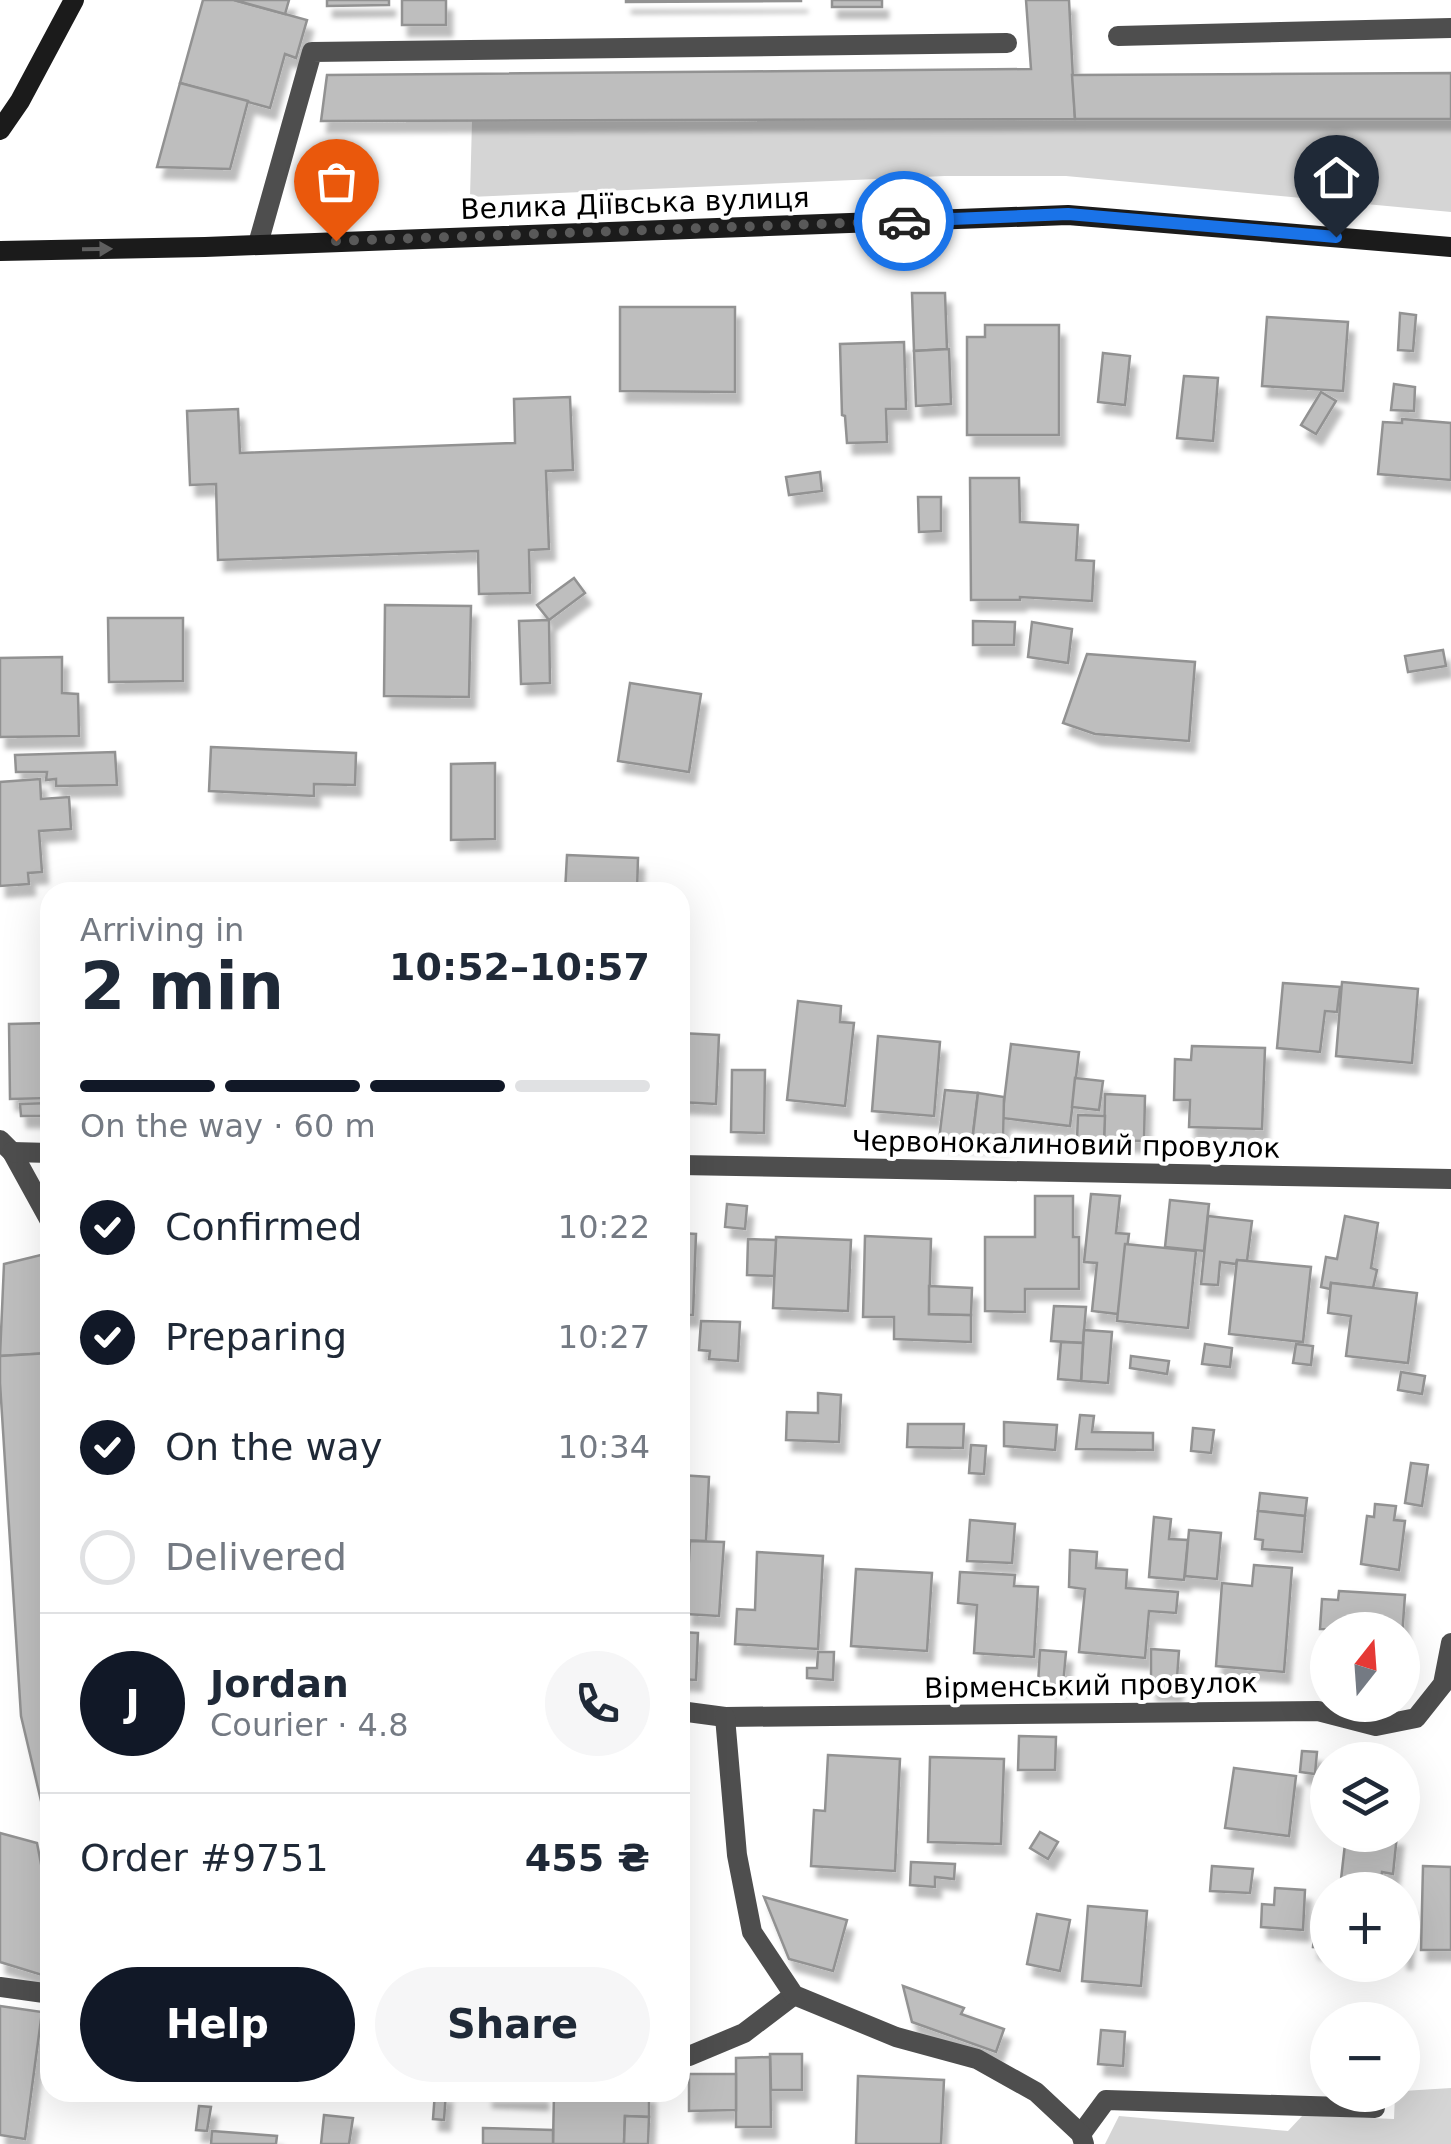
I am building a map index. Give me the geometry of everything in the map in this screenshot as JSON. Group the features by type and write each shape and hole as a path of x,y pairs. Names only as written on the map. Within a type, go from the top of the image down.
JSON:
{"main road":[{"path":"0,130 20,101 74,0"},
{"name":"Велика Діївська вулиця","path":"0,251 1068,214 1451,247"}],"street":[{"path":"1118,36 1451,28"},
{"path":"258,244 312,52 1007,43"},
{"path":"6,1146 40,1151"},
{"path":"6,1146 40,1204"},
{"name":"Червонокалиновий провулок","path":"690,1164 1451,1179"},
{"name":"Вірменський провулок","path":"690,1712 725,1716 1318,1710 1376,1726 1416,1718 1442,1684 1451,1642"},
{"path":"725,1716 737,1855 752,1932 794,1995 896,2037 978,2059 1036,2092 1082,2139 1106,2100 1310,2106"},
{"path":"0,1987 40,1992"},
{"path":"690,2056 744,2034 794,1995"}],"shaded area":[{"path":"1451,119 1451,212 1066,176 945,176 470,197 472,121"},
{"path":"1451,2088 1451,2144 1105,2144 1119,2116 1288,2131 1303,2115 1394,2119 1394,2112 1420,2112 1420,2090"}],"building":[{"path":"203,0 234,0 307,20 296,58 285,54 270,108 180,83"},
{"path":"234,0 289,0 285,14"},
{"path":"327,0 389,0 389,5 327,6"},
{"path":"402,0 446,0 446,25 402,25"},
{"path":"801,0 801,1 626,2"},
{"path":"832,0 882,0 882,7 832,7"},
{"path":"1026,0 1069,0 1075,119 321,121 327,75 1031,69"},
{"path":"1451,73 1451,119 1075,119 1072,75"},
{"path":"180,83 248,101 230,169 157,167"},
{"path":"912,293 945,293 947,349 914,351"},
{"path":"620,307 735,307 735,392 620,391"},
{"path":"1400,313 1416,315 1413,351 1398,350"},
{"path":"1267,317 1348,322 1343,391 1262,386"},
{"path":"985,325 1059,325 1059,435 967,435 967,337 985,337"},
{"path":"904,342 906,409 886,409 887,442 847,443 842,415 840,344"},
{"path":"949,349 951,404 916,406 914,351"},
{"path":"1103,353 1130,356 1125,405 1098,402"},
{"path":"1184,376 1218,378 1213,441 1177,438"},
{"path":"1394,384 1415,387 1414,411 1391,410"},
{"path":"1321,392 1336,401 1316,434 1301,425"},
{"path":"570,397 573,470 546,471 549,549 529,550 530,593 479,594 478,551 218,560 216,484 190,485 187,411 238,409 240,453 515,443 514,399"},
{"path":"1402,419 1451,423 1451,480 1378,474 1383,422 1402,423"},
{"path":"820,472 822,491 789,495 786,477"},
{"path":"970,478 1019,478 1020,522 1078,525 1076,560 1094,561 1092,601 1020,597 971,600"},
{"path":"918,497 941,497 941,531 919,532"},
{"path":"574,578 585,593 549,620 537,605"},
{"path":"385,605 471,606 469,697 384,696"},
{"path":"108,618 183,618 183,681 109,682"},
{"path":"549,620 550,683 521,684 519,621"},
{"path":"973,621 1015,622 1014,645 973,645"},
{"path":"1032,622 1072,629 1068,663 1028,657"},
{"path":"1443,650 1446,666 1408,672 1405,656"},
{"path":"1087,654 1195,662 1189,741 1095,734 1063,723"},
{"path":"62,657 62,693 78,694 79,736 0,737 0,658"},
{"path":"630,683 701,694 689,772 618,761"},
{"path":"211,747 356,753 355,785 314,784 314,796 209,791"},
{"path":"115,752 117,785 56,786 56,779 46,780 47,772 16,772 15,755"},
{"path":"495,763 495,839 451,840 451,764"},
{"path":"40,779 41,799 69,797 71,829 39,831 42,872 28,873 29,884 0,886 0,782"},
{"path":"567,855 638,858 637,882 566,882"},
{"path":"1342,982 1418,989 1412,1063 1336,1056"},
{"path":"1283,983 1340,987 1337,1012 1325,1011 1320,1052 1277,1048"},
{"path":"798,1001 841,1006 840,1022 854,1023 845,1106 787,1100"},
{"path":"40,1023 40,1098 10,1099 9,1024"},
{"path":"690,1034 719,1035 716,1104 690,1103"},
{"path":"878,1036 940,1042 934,1116 872,1111"},
{"path":"1011,1044 1079,1052 1070,1126 1002,1118"},
{"path":"1192,1046 1265,1048 1262,1129 1189,1127 1190,1100 1174,1100 1175,1059 1191,1060"},
{"path":"732,1070 765,1070 764,1133 731,1132"},
{"path":"1075,1078 1103,1081 1099,1110 1072,1107"},
{"path":"945,1090 978,1093 972,1142 939,1140"},
{"path":"978,1093 1004,1097 1003,1143 972,1142"},
{"path":"1105,1094 1145,1096 1144,1141 1104,1140"},
{"path":"40,1103 40,1116 21,1116 20,1104"},
{"path":"1078,1115 1105,1116 1104,1140 1077,1139"},
{"path":"1091,1194 1120,1196 1116,1233 1129,1234 1118,1314 1092,1311 1097,1263 1084,1262"},
{"path":"1035,1196 1073,1196 1073,1237 1079,1237 1079,1289 1025,1289 1025,1312 985,1311 985,1237 1035,1237"},
{"path":"1170,1200 1209,1204 1204,1251 1165,1247"},
{"path":"727,1204 747,1206 745,1229 725,1227"},
{"path":"1208,1216 1252,1221 1247,1261 1220,1262 1218,1285 1201,1284"},
{"path":"1345,1216 1378,1223 1371,1268 1377,1270 1373,1288 1331,1283 1330,1289 1321,1287 1326,1257 1337,1259"},
{"path":"690,1234 696,1234 690,1315"},
{"path":"865,1236 931,1239 929,1314 971,1315 971,1342 894,1339 894,1317 863,1317"},
{"path":"776,1237 851,1240 848,1311 773,1308"},
{"path":"748,1239 776,1240 774,1276 747,1275"},
{"path":"1125,1244 1196,1251 1188,1328 1117,1321"},
{"path":"40,1255 40,1354 0,1356 4,1264"},
{"path":"1237,1260 1311,1267 1303,1342 1229,1334"},
{"path":"1331,1283 1417,1293 1408,1363 1346,1356 1351,1316 1328,1313"},
{"path":"929,1286 972,1288 971,1315 929,1314"},
{"path":"1054,1306 1086,1307 1083,1343 1051,1341"},
{"path":"701,1321 740,1322 738,1361 709,1359 710,1351 699,1350"},
{"path":"1084,1330 1112,1332 1108,1383 1081,1381"},
{"path":"1061,1342 1083,1343 1081,1381 1058,1379"},
{"path":"1205,1344 1232,1348 1230,1367 1202,1364"},
{"path":"1296,1344 1313,1346 1311,1365 1293,1363"},
{"path":"40,1354 40,1797 21,1716 0,1356"},
{"path":"1131,1356 1169,1361 1167,1374 1130,1368"},
{"path":"1401,1372 1425,1376 1422,1394 1398,1390"},
{"path":"818,1393 841,1395 839,1442 786,1440 787,1412 818,1413"},
{"path":"1080,1415 1094,1416 1092,1432 1153,1433 1153,1450 1076,1449"},
{"path":"1004,1422 1057,1425 1055,1450 1004,1446"},
{"path":"908,1424 964,1424 963,1448 907,1447"},
{"path":"1193,1428 1214,1430 1211,1453 1191,1451"},
{"path":"971,1445 986,1446 984,1474 969,1473"},
{"path":"1411,1463 1428,1465 1422,1506 1405,1503"},
{"path":"690,1476 709,1477 706,1541 690,1540"},
{"path":"1260,1493 1307,1498 1305,1516 1258,1511"},
{"path":"1375,1504 1396,1506 1394,1520 1405,1521 1399,1570 1361,1564 1367,1516 1374,1517"},
{"path":"1258,1511 1305,1516 1302,1552 1262,1549 1263,1540 1255,1539"},
{"path":"1154,1517 1171,1519 1169,1539 1188,1540 1184,1580 1149,1577"},
{"path":"970,1520 1015,1524 1012,1563 967,1561"},
{"path":"1189,1530 1221,1533 1217,1579 1185,1576"},
{"path":"690,1541 724,1542 719,1616 690,1614"},
{"path":"1070,1550 1097,1552 1096,1568 1127,1570 1126,1588 1178,1592 1176,1613 1149,1611 1145,1658 1079,1652 1085,1589 1069,1587"},
{"path":"757,1552 823,1556 818,1649 735,1644 737,1609 755,1610"},
{"path":"1254,1565 1292,1568 1284,1672 1216,1666 1222,1583 1252,1586"},
{"path":"856,1569 932,1573 927,1651 851,1646"},
{"path":"960,1572 1015,1575 1014,1586 1038,1587 1034,1657 974,1653 977,1605 958,1603"},
{"path":"1339,1591 1405,1595 1404,1612 1321,1612 1322,1599 1338,1600"},
{"path":"690,1633 698,1633 696,1680 690,1680"},
{"path":"1151,1649 1179,1651 1176,1691 1151,1689"},
{"path":"1040,1650 1066,1652 1063,1685 1038,1684"},
{"path":"818,1652 834,1652 833,1680 807,1678 807,1668 817,1668"},
{"path":"1019,1736 1056,1737 1055,1770 1018,1770"},
{"path":"1302,1751 1310,1752 1310,1773 1300,1772"},
{"path":"828,1755 900,1759 895,1871 811,1866 814,1810 825,1811"},
{"path":"930,1757 1004,1759 1001,1844 928,1842"},
{"path":"1234,1768 1296,1776 1289,1836 1225,1828"},
{"path":"1040,1832 1058,1842 1048,1859 1030,1848"},
{"path":"0,1833 37,1843 40,1974 0,1962"},
{"path":"1344,1852 1395,1852 1393,1872 1342,1872"},
{"path":"911,1862 955,1864 954,1879 935,1877 935,1887 910,1885"},
{"path":"1212,1866 1253,1869 1250,1893 1210,1891"},
{"path":"1423,1866 1451,1867 1451,1950 1421,1950"},
{"path":"1275,1888 1305,1890 1303,1930 1261,1927 1262,1904 1274,1905"},
{"path":"764,1897 847,1920 833,1971 789,1959"},
{"path":"1088,1906 1147,1911 1141,1986 1082,1981"},
{"path":"1037,1914 1070,1920 1060,1971 1027,1964"},
{"path":"903,1986 964,2008 961,2014 1004,2029 996,2052 912,2022"},
{"path":"0,2006 40,2012 25,2139 0,2135"},
{"path":"1101,2030 1125,2032 1123,2066 1098,2064"},
{"path":"770,2054 802,2054 802,2090 771,2090"},
{"path":"770,2057 771,2127 736,2127 736,2058"},
{"path":"690,2074 736,2074 736,2110 689,2111"},
{"path":"858,2076 944,2080 941,2144 856,2144"},
{"path":"434,2102 445,2102 444,2120 433,2119"},
{"path":"554,2102 649,2102 649,2117 625,2116 624,2144 553,2144"},
{"path":"199,2106 211,2107 207,2131 196,2130"},
{"path":"324,2115 353,2118 349,2144 321,2144"},
{"path":"625,2116 649,2117 648,2144 624,2144"},
{"path":"483,2128 553,2130 553,2144 483,2144"},
{"path":"212,2131 277,2136 276,2144 211,2144"}],"way so far":[{"path":"336,241 904,221"}],"route":[{"path":"904,221 1068,214 1336,237"}]}
